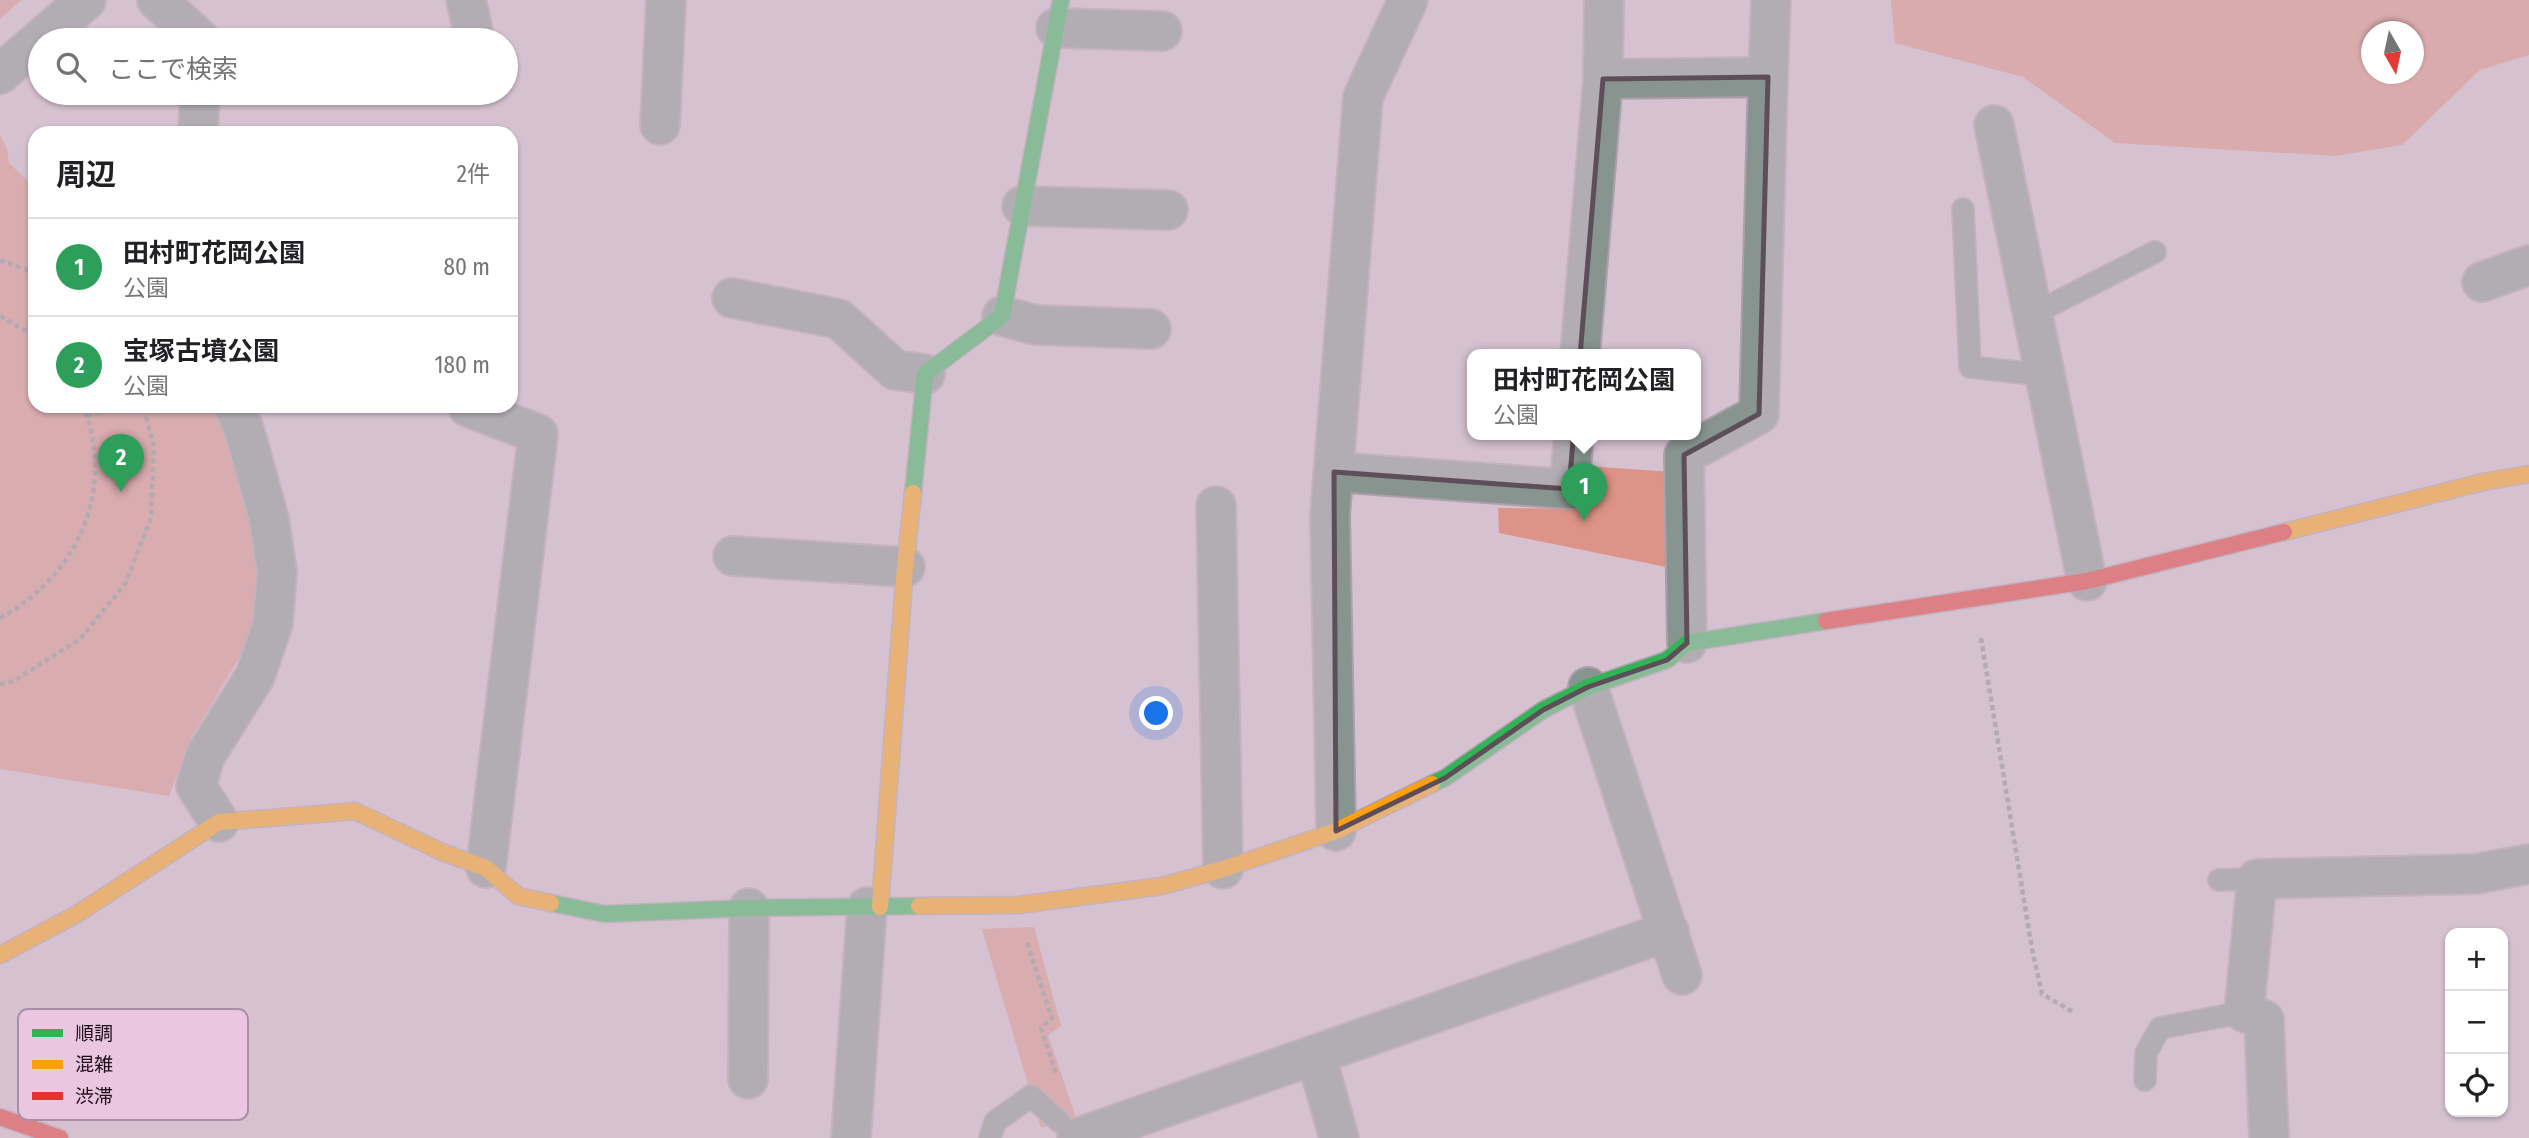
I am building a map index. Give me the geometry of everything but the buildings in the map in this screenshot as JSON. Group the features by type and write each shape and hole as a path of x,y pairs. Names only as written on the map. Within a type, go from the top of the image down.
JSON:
{"street":[{"path":"53,28 86,0"},
{"path":"157,0 188,28"},
{"path":"466,0 472,28"},
{"path":"660,125 666,0"},
{"path":"1336,831 1330,515 1363,97 1408,0"},
{"path":"1580,349 1603,79 1604,0"},
{"path":"1687,643 1684,455 1759,414 1771,0"},
{"path":"732,298 839,318 895,370 925,374 1002,316 1059,14 1161,30"},
{"path":"0,74 28,50"},
{"path":"1603,79 1768,77"},
{"path":"198,126 199,105"},
{"path":"1994,125 2087,581"},
{"path":"1023,206 1168,210"},
{"path":"2482,282 2529,265"},
{"path":"1002,316 1036,325 1151,329"},
{"path":"851,1138 925,374"},
{"path":"219,821 196,786 205,755 259,666 273,623 277,572 269,519 237,413"},
{"path":"484,413 538,434 486,868"},
{"path":"1334,472 1569,489 1574,440"},
{"path":"0,955 77,914 219,821 355,811 442,852 486,868 518,896 605,914 749,908 1019,905 1163,886 1336,831 1445,778 1543,710 1588,687 1667,660 1687,643 2087,581 2483,482 2529,474"},
{"path":"1216,506 1223,869"},
{"path":"733,556 905,567"},
{"path":"1588,687 1682,975"},
{"path":"2269,1138 2264,1020 2244,1012 2257,879 2476,874 2529,864"},
{"path":"748,1079 749,908"},
{"path":"1076,1134 1316,1055 1669,931"},
{"path":"1316,1055 1339,1138"},
{"path":"5,1125 60,1138"}],"lane":[{"path":"1963,209 1970,368 2045,375"},
{"path":"2033,314 2155,252"},
{"path":"2219,880 2257,879"},
{"path":"2145,1080 2146,1053 2160,1028 2244,1012"},
{"path":"990,1138 995,1122 1031,1096 1076,1134"}],"path":[{"path":"0,260 28,270"},
{"path":"0,316 28,332"},
{"path":"0,618 47,585 80,539 95,486 93,431 86,413"},
{"path":"87,416 98,413"},
{"path":"0,684 14,681 80,639 125,584 150,518 154,447 145,413"},
{"path":"1979,626 2032,949 2042,994 2075,1013"},
{"path":"1019,905 1022,927 1052,1018 1041,1028 1076,1134"}],"highlighted area":[{"path":"1768,77 1759,414 1684,455 1687,643 1667,660 1588,687 1543,710 1445,778 1336,831 1334,472 1569,489 1603,79"}],"shaded area":[{"path":"0,0 21,0 0,19"},
{"path":"1891,0 2529,0 2529,55 2480,70 2402,145 2335,156 2115,143 2023,77 1895,43"},
{"path":"0,135 7,149 9,163 28,181 28,413 215,413 224,429 260,555 252,636 190,740 169,796 0,769"},
{"path":"1585,466 1673,472 1666,567 1499,533 1498,508 1580,509"},
{"path":"1034,927 1061,1026 1048,1035 1076,1118 1041,1128 982,929"}],"traffic: fast":[{"path":"913,493 925,374 1002,316 1061,0"},
{"path":"1432,784 1445,778 1543,710 1588,687 1667,660 1687,643 1826,621"},
{"path":"551,903 605,914 749,908 919,906"}],"traffic: slow":[{"path":"2284,532 2483,482 2529,474"},
{"path":"880,907 913,493"},
{"path":"919,906 1019,905 1162,886 1223,869 1336,831 1432,784"},
{"path":"0,955 77,914 219,822 355,811 442,852 486,868 518,896 551,903"}],"traffic: jam":[{"path":"1826,621 2087,581 2284,532"},
{"path":"0,1117 60,1138"}],"place":[{"name":"宝塚古墳公園","path":"121,492"},
{"name":"田村町花岡公園","path":"1584,521"}]}
